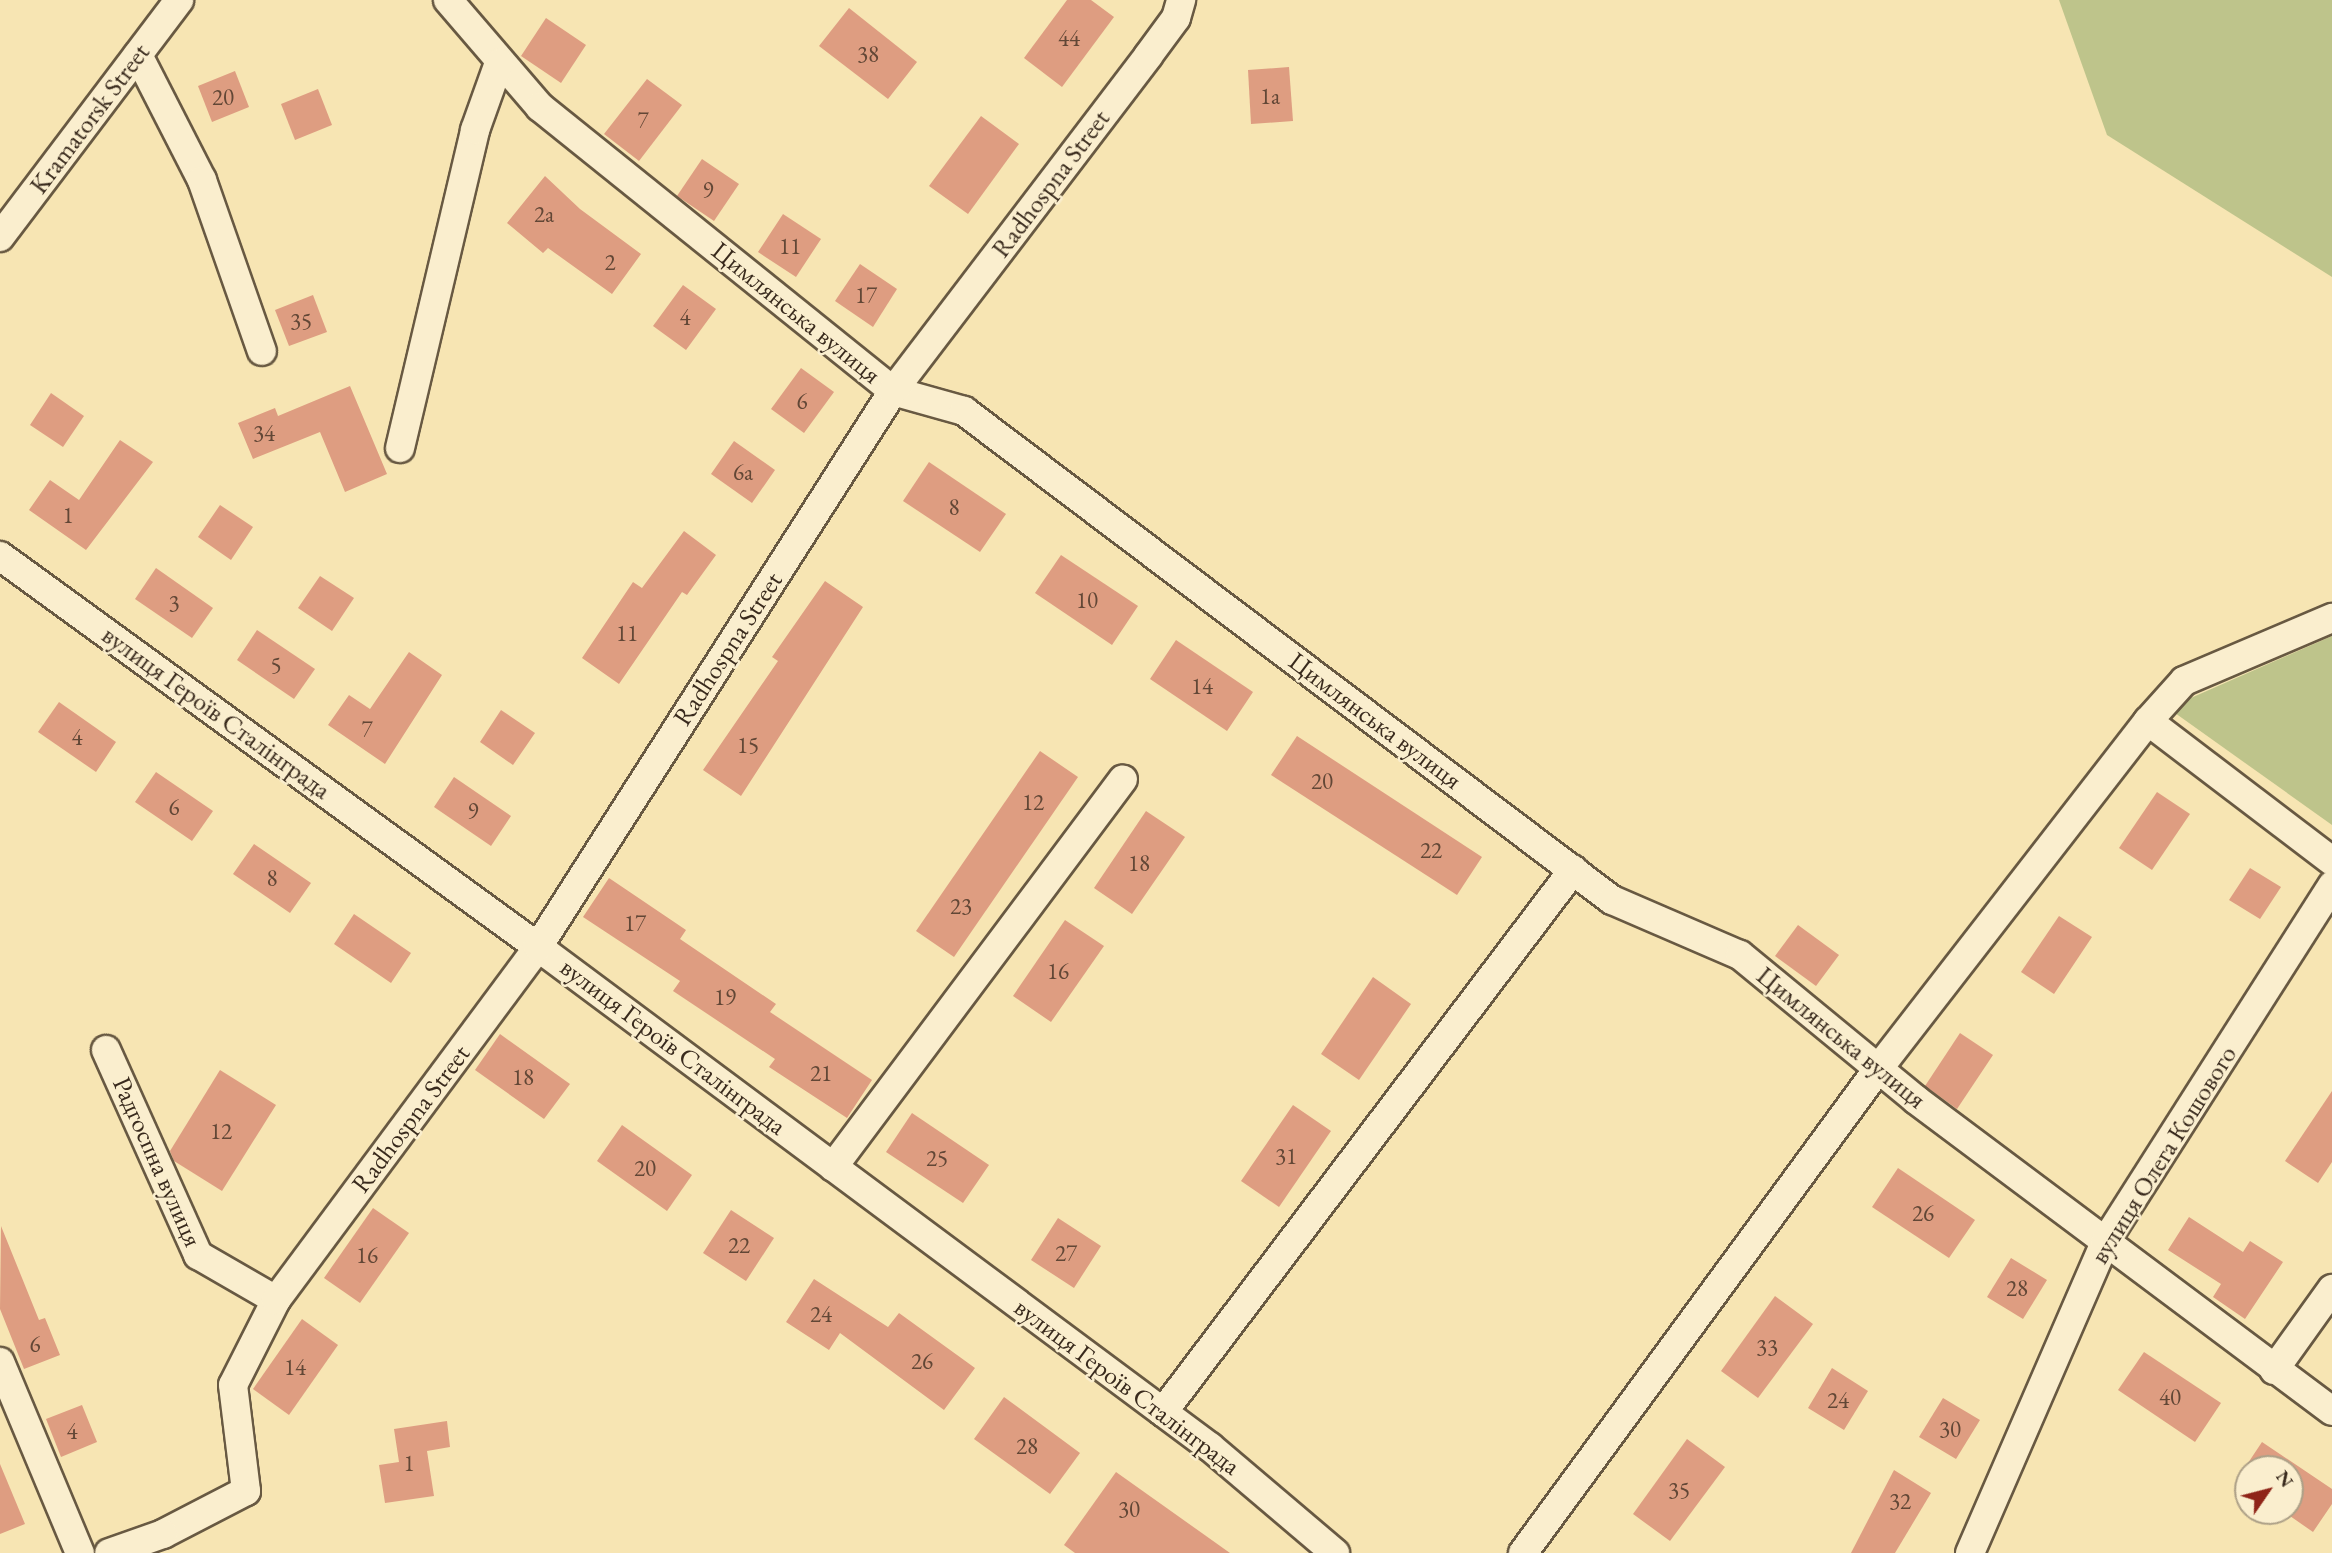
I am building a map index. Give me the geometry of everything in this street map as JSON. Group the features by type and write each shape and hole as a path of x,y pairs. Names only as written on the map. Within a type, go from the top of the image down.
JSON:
{"street":[{"name":"Kramatorsk Street","path":"0,237 179,0"},
{"name":"Цимлянська вулиця","path":"448,0 499,63 540,107 893,391 964,411 1612,900 1740,955 1878,1069 2274,1370 2332,1411"},
{"name":"Radhospna Street","path":"276,1300 538,947 893,391 1176,18 1181,0"},
{"path":"138,55 202,180 262,351"},
{"path":"400,448 475,130 499,63"},
{"name":"вулиця Героїв Сталінграда","path":"0,556 538,947 1163,1412 1335,1553"},
{"path":"1523,1553 1878,1069 2148,720 2184,681 2332,618"},
{"path":"2148,720 2332,860"},
{"path":"833,1167 1123,779"},
{"path":"1163,1412 1573,870"},
{"name":"вулиця Олега Кошового","path":"1970,1553 2105,1242 2332,885"},
{"name":"Радгоспна вулиця","path":"106,1049 198,1255 276,1300"},
{"path":"2274,1370 2332,1289"},
{"path":"109,1553 163,1534 246,1491 233,1385 276,1300"},
{"path":"0,1362 80,1553"}],"green space":[{"path":"2059,0 2332,0 2332,277 2107,135"},
{"path":"2332,636 2332,825 2168,708"}],"building":[{"path":"1067,0 1091,0 1114,17 1062,87 1024,58"},
{"path":"849,8 917,62 888,99 819,46"},
{"path":"546,18 586,45 561,83 521,56"},
{"path":"1289,67 1293,121 1251,124 1248,70"},
{"path":"235,71 249,107 212,122 198,86"},
{"path":"647,79 682,105 639,161 604,134"},
{"path":"318,89 332,125 295,140 281,104"},
{"path":"981,116 1019,144 968,214 929,186"},
{"path":"702,159 739,184 714,221 677,196"},
{"path":"545,176 580,209 641,254 612,294 548,248 543,253 507,223"},
{"path":"783,214 821,239 796,277 758,252"},
{"path":"860,264 897,289 873,327 835,301"},
{"path":"683,285 716,309 686,350 653,326"},
{"path":"313,295 327,332 289,346 275,310"},
{"path":"801,368 834,392 804,433 771,409"},
{"path":"350,386 387,474 345,492 320,432 253,459 238,423 275,408 278,416"},
{"path":"51,393 84,416 63,447 30,425"},
{"path":"120,440 153,462 86,550 29,510 50,480 79,500"},
{"path":"734,441 775,470 752,503 711,474"},
{"path":"929,462 1006,514 980,552 903,501"},
{"path":"220,505 253,527 231,560 198,537"},
{"path":"684,531 716,555 687,595 682,592 619,684 582,658 633,582 642,588"},
{"path":"1061,555 1138,606 1112,645 1035,593"},
{"path":"156,568 213,608 192,638 135,599"},
{"path":"320,576 354,598 332,631 298,608"},
{"path":"825,581 863,607 741,796 703,770 778,661 772,657"},
{"path":"257,630 315,669 294,699 237,660"},
{"path":"1176,640 1253,692 1227,731 1150,679"},
{"path":"409,652 442,675 385,764 328,725 349,695 370,709"},
{"path":"59,702 116,742 96,772 38,732"},
{"path":"501,710 535,733 513,765 480,742"},
{"path":"1297,736 1482,857 1457,895 1271,775"},
{"path":"1040,751 1078,777 954,957 916,931"},
{"path":"156,772 213,811 192,841 135,802"},
{"path":"454,777 511,816 491,846 434,807"},
{"path":"2157,792 2190,814 2152,870 2119,848"},
{"path":"1146,811 1185,837 1132,914 1094,888"},
{"path":"254,844 311,883 290,913 233,874"},
{"path":"2250,868 2281,887 2260,919 2229,900"},
{"path":"609,878 686,930 680,939 776,1004 770,1012 872,1080 847,1118 769,1067 775,1059 673,991 680,981 583,917"},
{"path":"354,914 411,953 391,983 334,944"},
{"path":"2059,916 2092,937 2054,994 2021,972"},
{"path":"1065,920 1104,946 1051,1022 1013,996"},
{"path":"1798,925 1839,955 1816,986 1775,956"},
{"path":"1373,977 1411,1004 1359,1080 1321,1054"},
{"path":"1960,1033 1993,1055 1957,1109 1925,1086"},
{"path":"500,1034 570,1084 544,1119 475,1070"},
{"path":"220,1070 276,1105 222,1191 174,1161 170,1151"},
{"path":"2332,1091 2332,1162 2318,1183 2285,1161"},
{"path":"1293,1105 1331,1131 1279,1207 1241,1181"},
{"path":"912,1113 989,1165 963,1203 886,1152"},
{"path":"622,1125 692,1175 667,1211 597,1161"},
{"path":"1898,1168 1975,1220 1949,1258 1872,1207"},
{"path":"373,1208 409,1233 360,1303 324,1278"},
{"path":"731,1210 774,1238 746,1281 703,1253"},
{"path":"2189,1217 2243,1252 2250,1241 2283,1262 2245,1319 2213,1297 2221,1284 2168,1250"},
{"path":"1058,1218 1101,1246 1074,1288 1031,1260"},
{"path":"1,1226 39,1320 45,1318 60,1355 24,1369 0,1309"},
{"path":"2011,1258 2047,1280 2023,1319 1987,1297"},
{"path":"814,1279 888,1327 899,1313 975,1368 944,1410 840,1333 829,1350 786,1322"},
{"path":"1775,1296 1813,1324 1758,1398 1721,1371"},
{"path":"302,1319 338,1345 289,1415 253,1389"},
{"path":"2144,1352 2221,1403 2195,1442 2118,1390"},
{"path":"1832,1368 1868,1391 1844,1430 1808,1408"},
{"path":"1004,1397 1080,1453 1050,1494 974,1439"},
{"path":"1943,1398 1980,1420 1956,1459 1919,1437"},
{"path":"82,1405 97,1442 61,1457 46,1419"},
{"path":"447,1421 450,1447 427,1451 434,1496 385,1503 379,1465 399,1462 394,1429"},
{"path":"1687,1439 1725,1467 1670,1541 1633,1514"},
{"path":"2262,1442 2281,1455 2253,1455"},
{"path":"0,1464 25,1524 0,1534"},
{"path":"1894,1470 1931,1493 1895,1553 1851,1553"},
{"path":"2304,1470 2332,1489 2332,1504 2313,1532 2303,1525"},
{"path":"1116,1472 1230,1553 1075,1553 1064,1545"}]}
